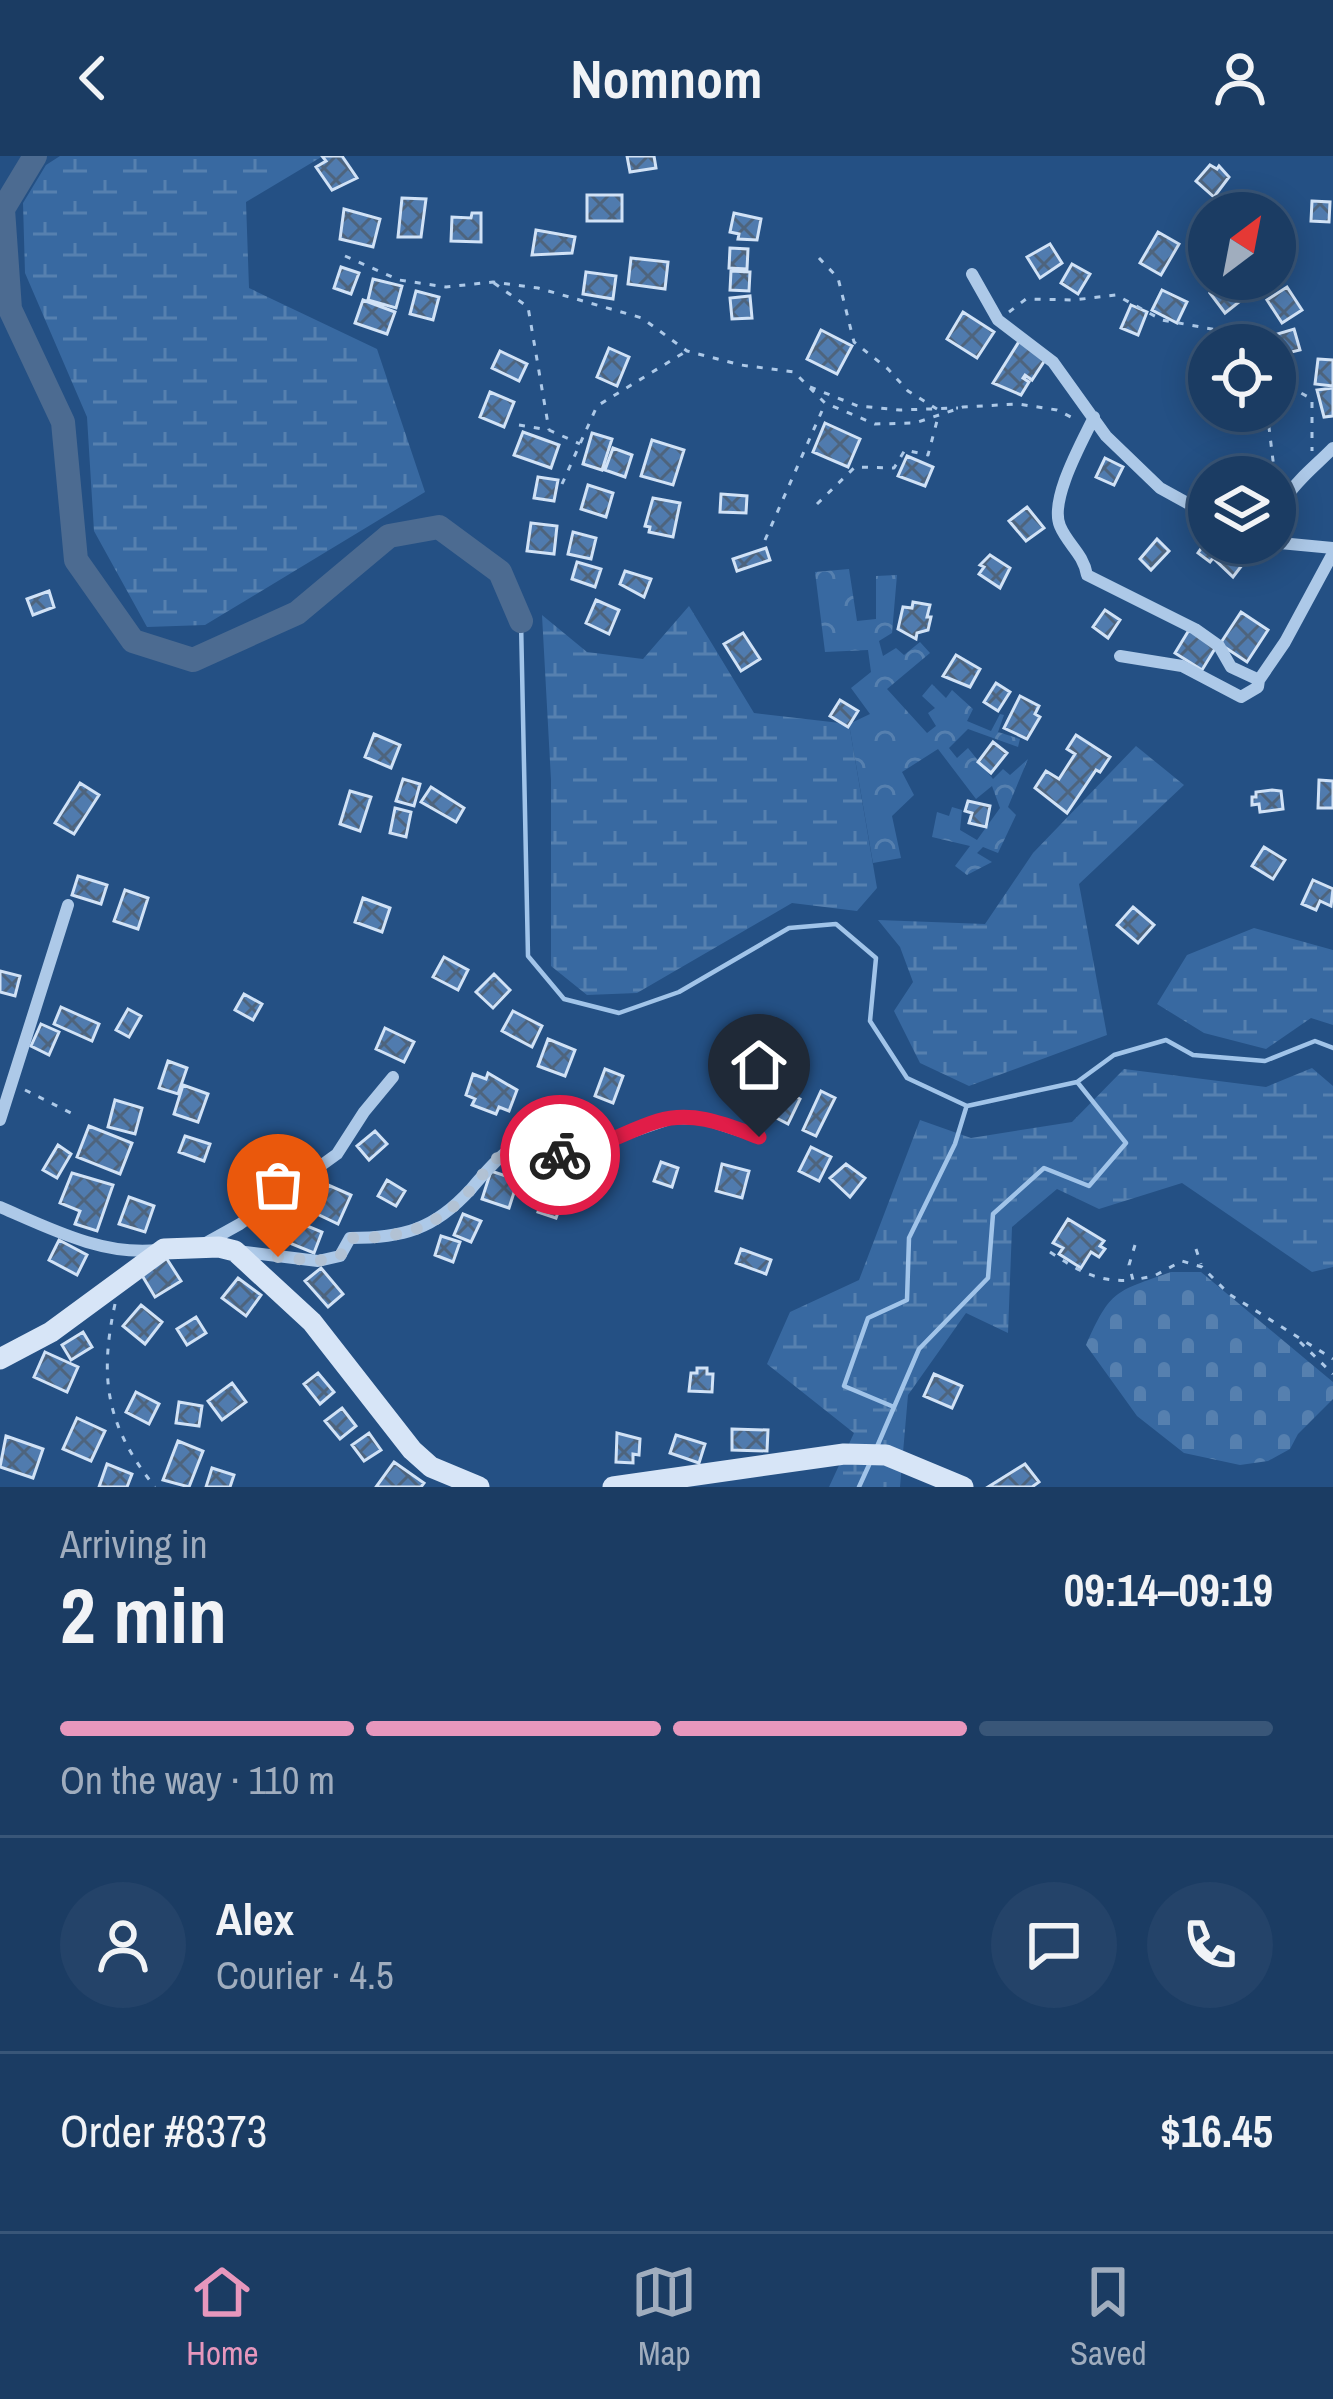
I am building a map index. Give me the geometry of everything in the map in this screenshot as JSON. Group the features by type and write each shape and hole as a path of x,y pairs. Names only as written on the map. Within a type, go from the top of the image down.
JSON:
{"street":[{"path":"972,274 998,320 1053,362 1091,422 1160,488 1188,503"},
{"path":"1091,422 1070,467 1057,514 1085,562 1087,575 1195,629 1219,646 1231,667 1258,680"},
{"path":"1296,488 1333,448"},
{"path":"1120,656 1181,666 1241,698 1258,687 1333,551 1296,543"},
{"path":"0,1120 68,905"},
{"path":"202,1245 240,1224 337,1154 394,1077"},
{"path":"0,1208 107,1249 130,1253 202,1245 318,1261 340,1256 350,1238 369,1240 430,1224 505,1153 567,1154 672,1118 704,1119 759,1137"},
{"path":"0,1359 51,1332 164,1249"},
{"path":"236,1251 313,1322 412,1450 431,1467 479,1487"},
{"path":"613,1487 844,1454 886,1455 963,1487"}],"path":[{"path":"345,256 399,280 446,287 493,282 538,288 642,318 687,351 794,372 825,403 875,424 915,422 963,407 1018,404 1091,422"},
{"path":"819,258 838,278 854,342 908,392 938,412"},
{"path":"493,282 529,307 549,430"},
{"path":"998,320 1026,299 1116,295 1162,320 1188,325"},
{"path":"562,484 596,406 687,351"},
{"path":"808,386 858,406 938,412"},
{"path":"1296,390 1312,399 1312,470"},
{"path":"765,540 825,403"},
{"path":"817,503 855,467 894,468 905,450 928,455 938,412"},
{"path":"519,425 549,430 580,444"},
{"path":"7,1103 13,1092 23,1090 75,1115"},
{"path":"1133,1280 1129,1265 1136,1245"},
{"path":"1196,1249 1202,1267 1229,1294 1333,1359"},
{"path":"1050,1252 1101,1280 1154,1276 1182,1262 1202,1267"},
{"path":"120,1288 106,1348 107,1398 117,1426 154,1487"},
{"path":"1291,1334 1333,1374"}],"green space":[{"path":"60,156 323,156 246,202 249,288 377,349 425,492 205,625 147,627 94,531 87,417 25,273 23,203 46,165"},
{"path":"849,569 857,621 876,619 876,576 897,575 892,633 879,641 883,656 896,648 904,655 920,642 930,653 887,689 927,733 936,726 928,713 935,708 922,696 932,684 946,698 952,690 973,709 967,721 991,731 1000,714 1004,715 998,732 1020,739 1018,747 968,729 949,748 957,758 968,748 993,779 1003,769 1010,775 1028,759 1008,807 1016,815 998,853 983,847 977,853 992,862 967,875 955,866 970,846 932,837 937,812 949,816 952,807 962,810 960,830 977,840 1000,808 992,786 976,799 938,749 902,772 914,795 892,816 901,858 873,863 849,724 870,714 851,688 871,672 868,650 825,652 815,572"},
{"path":"689,606 754,713 849,724 877,888 857,911 792,903 637,993 587,995 551,966 551,780 542,615 587,652 643,659"},
{"path":"1136,746 1184,785 1079,884 1107,1035 969,1086 920,1063 894,1011 913,982 900,947 878,920 985,924 1033,853"},
{"path":"1254,928 1333,950 1333,1025 1311,1018 1266,1049 1204,1033 1157,1004 1187,955"},
{"path":"1312,1068 1333,1086 1333,1267 1312,1272 1182,1183 1099,1209 1057,1189 1012,1227 1008,1333 966,1313 908,1395 900,1487 829,1487 854,1433 767,1364 790,1312 859,1280 920,1120 971,1138 1072,1122 1124,1069 1266,1087"},
{"path":"1171,1272 1201,1272 1333,1382 1333,1399 1298,1434 1290,1449 1268,1461 1240,1465 1184,1453 1137,1416 1086,1345 1117,1295"}],"building":[{"path":"322,156 342,156 357,178 332,190 316,167 326,161"},
{"path":"627,156 654,156 656,168 630,172"},
{"path":"1210,165 1219,166 1229,177 1218,192 1208,192 1196,181"},
{"path":"587,195 622,195 622,221 587,221"},
{"path":"402,198 426,199 421,237 398,237"},
{"path":"1312,201 1330,202 1329,222 1311,221"},
{"path":"344,209 380,219 373,247 340,239"},
{"path":"472,213 481,213 481,242 451,241 452,217 471,218"},
{"path":"734,213 761,219 757,240 738,239 739,234 730,232"},
{"path":"536,230 575,237 572,253 532,255"},
{"path":"1158,232 1179,244 1161,275 1140,263"},
{"path":"1050,244 1062,263 1040,278 1027,257"},
{"path":"730,248 748,249 747,269 729,268"},
{"path":"631,258 668,262 665,289 628,284"},
{"path":"1072,264 1090,274 1078,294 1061,283"},
{"path":"341,267 359,273 351,294 334,288"},
{"path":"731,271 750,272 749,291 730,290"},
{"path":"586,272 616,276 613,299 583,294"},
{"path":"373,279 402,286 396,308 368,300"},
{"path":"1162,290 1187,302 1177,323 1152,310"},
{"path":"416,291 439,297 433,320 410,314"},
{"path":"750,296 752,318 732,319 730,298"},
{"path":"363,300 395,312 387,334 355,323"},
{"path":"1215,300 1241,300 1225,313"},
{"path":"1267,300 1295,300 1302,310 1282,323"},
{"path":"1131,305 1147,312 1138,335 1121,328"},
{"path":"963,312 994,332 977,358 947,339"},
{"path":"821,330 852,346 837,374 807,359"},
{"path":"1020,340 1047,357 1032,380 1025,375 1029,382 1021,395 993,383"},
{"path":"609,348 629,357 617,386 597,377"},
{"path":"500,351 527,364 519,381 492,368"},
{"path":"1318,359 1333,360 1333,386 1315,384"},
{"path":"1333,388 1333,416 1324,417 1317,390"},
{"path":"490,392 514,402 504,427 480,417"},
{"path":"825,423 860,439 848,467 813,452"},
{"path":"523,432 559,445 551,468 514,455"},
{"path":"592,433 612,439 602,470 583,464"},
{"path":"652,440 684,450 673,485 641,476"},
{"path":"613,448 632,455 625,477 605,470"},
{"path":"907,456 933,467 925,486 898,476"},
{"path":"1105,458 1123,467 1114,485 1096,477"},
{"path":"538,477 558,480 554,501 534,498"},
{"path":"588,485 613,493 606,517 581,509"},
{"path":"721,494 747,496 746,513 720,512"},
{"path":"653,498 680,503 673,537 649,532 650,527 645,526"},
{"path":"1027,507 1044,528 1026,541 1009,521"},
{"path":"531,523 557,526 554,554 527,551"},
{"path":"573,532 596,538 591,559 568,554"},
{"path":"1157,539 1169,551 1151,570 1140,559"},
{"path":"766,548 770,560 737,571 733,559"},
{"path":"990,555 1010,568 1000,588 979,574 984,567 980,565"},
{"path":"577,562 601,569 595,587 572,579"},
{"path":"1219,564 1243,564 1233,577"},
{"path":"625,571 651,579 644,597 620,584"},
{"path":"49,591 54,607 33,615 27,599"},
{"path":"596,600 619,610 609,634 586,623"},
{"path":"913,602 930,605 927,617 931,617 928,630 917,633 916,639 898,629 903,607 912,608"},
{"path":"1105,610 1120,620 1108,638 1093,627"},
{"path":"1241,612 1268,630 1247,662 1220,644"},
{"path":"1189,630 1216,647 1202,670 1175,653"},
{"path":"743,633 760,659 741,671 724,644"},
{"path":"956,655 980,669 970,687 943,676"},
{"path":"996,683 1010,692 998,711 984,702"},
{"path":"1020,696 1039,706 1035,714 1040,717 1027,739 1004,728"},
{"path":"840,700 858,711 848,727 830,716"},
{"path":"374,734 400,745 391,768 365,757"},
{"path":"1076,735 1110,757 1067,813 1035,788 1046,771 1059,779 1075,754 1067,749"},
{"path":"993,742 1007,753 991,773 978,762"},
{"path":"403,779 420,784 414,806 396,801"},
{"path":"1319,780 1333,781 1333,808 1318,808"},
{"path":"80,783 99,795 74,834 55,823"},
{"path":"431,787 464,808 456,822 421,802"},
{"path":"350,791 371,797 360,831 340,824"},
{"path":"1281,791 1283,809 1260,812 1259,804 1252,805 1252,797"},
{"path":"968,801 990,806 986,827 969,823"},
{"path":"395,808 411,812 406,837 390,833"},
{"path":"1264,847 1285,860 1273,879 1252,866"},
{"path":"78,876 107,885 101,904 72,895"},
{"path":"1313,880 1333,889 1331,906 1320,901 1316,910 1302,904"},
{"path":"125,890 148,898 138,929 114,921"},
{"path":"363,898 390,908 382,932 355,922"},
{"path":"1133,907 1154,925 1138,943 1117,925"},
{"path":"444,957 468,970 458,990 433,977"},
{"path":"0,971 20,976 15,996 0,992"},
{"path":"494,974 510,990 493,1008 476,992"},
{"path":"244,994 262,1004 253,1020 235,1010"},
{"path":"61,1007 99,1024 92,1041 54,1024"},
{"path":"128,1009 141,1016 129,1037 116,1030"},
{"path":"513,1011 542,1026 532,1047 502,1031"},
{"path":"41,1024 59,1032 49,1055 31,1046"},
{"path":"385,1028 414,1042 404,1062 376,1049"},
{"path":"548,1039 575,1050 565,1076 538,1066"},
{"path":"168,1061 187,1068 178,1094 159,1088"},
{"path":"747,1065 772,1076 757,1108 733,1097"},
{"path":"605,1069 623,1076 613,1103 595,1096"},
{"path":"488,1073 517,1090 509,1111 499,1107 496,1114 472,1105 475,1099 466,1095 473,1074 486,1079"},
{"path":"774,1084 800,1099 788,1124 761,1110"},
{"path":"183,1085 208,1094 198,1122 174,1114"},
{"path":"821,1091 835,1098 816,1136 803,1130"},
{"path":"115,1100 142,1108 135,1134 108,1127"},
{"path":"89,1126 132,1143 120,1174 77,1157"},
{"path":"375,1131 387,1144 369,1160 357,1146"},
{"path":"185,1136 210,1144 204,1161 179,1152"},
{"path":"58,1145 71,1154 57,1178 43,1170"},
{"path":"811,1147 831,1157 819,1181 799,1171"},
{"path":"661,1162 678,1168 672,1187 654,1181"},
{"path":"722,1164 749,1171 742,1198 716,1191"},
{"path":"846,1164 865,1178 850,1197 830,1178"},
{"path":"491,1171 518,1180 509,1208 482,1199"},
{"path":"72,1173 113,1185 97,1231 75,1224 80,1211 60,1203"},
{"path":"387,1180 405,1191 396,1206 378,1196"},
{"path":"328,1185 351,1195 338,1224 315,1213"},
{"path":"546,1190 564,1196 556,1218 538,1212"},
{"path":"129,1197 154,1206 145,1232 119,1224"},
{"path":"463,1214 481,1221 471,1242 454,1235"},
{"path":"1068,1219 1104,1241 1099,1257 1091,1252 1081,1268 1059,1254 1063,1248 1053,1243"},
{"path":"295,1221 322,1232 314,1253 287,1242"},
{"path":"441,1236 460,1242 453,1262 435,1255"},
{"path":"59,1240 87,1255 77,1275 49,1260"},
{"path":"741,1249 771,1260 766,1274 736,1263"},
{"path":"165,1256 181,1281 155,1297 140,1272"},
{"path":"321,1268 343,1294 328,1307 305,1281"},
{"path":"238,1278 261,1295 246,1316 222,1298"},
{"path":"141,1305 162,1322 145,1344 123,1326"},
{"path":"196,1317 206,1333 187,1345 177,1329"},
{"path":"83,1332 92,1347 71,1360 62,1345"},
{"path":"45,1352 78,1367 67,1392 34,1377"},
{"path":"697,1368 713,1374 712,1392 689,1391 691,1373 697,1373"},
{"path":"318,1373 334,1392 320,1404 304,1384"},
{"path":"934,1374 962,1386 952,1408 924,1396"},
{"path":"232,1383 246,1402 222,1420 208,1401"},
{"path":"136,1392 159,1404 149,1424 126,1412"},
{"path":"179,1402 202,1406 199,1426 176,1423"},
{"path":"342,1408 356,1426 340,1439 325,1421"},
{"path":"77,1418 105,1431 91,1461 63,1449"},
{"path":"732,1429 768,1430 767,1451 732,1450"},
{"path":"369,1433 381,1450 364,1461 352,1445"},
{"path":"617,1433 640,1439 633,1463 616,1462"},
{"path":"676,1435 705,1444 699,1463 670,1453"},
{"path":"6,1436 43,1449 33,1478 0,1467"},
{"path":"178,1441 203,1451 189,1487 163,1480"},
{"path":"394,1462 424,1483 421,1487 376,1487"},
{"path":"107,1464 132,1474 127,1487 99,1487"},
{"path":"1025,1464 1039,1482 1032,1487 988,1487"},
{"path":"212,1468 234,1475 230,1487 206,1487"}],"waterway":[{"path":"35,156 3,209 10,309 63,422 76,560 133,641 193,660 297,613 389,536 439,527 500,572 521,621"},
{"path":"521,621 528,956 564,999 619,1013 679,992 789,928 836,924 876,958 870,1021 907,1078 967,1106 1077,1082 1114,1055 1166,1040 1193,1055 1265,1061 1315,1041 1333,1048"},
{"path":"876,1449 919,1349 988,1278 993,1214 1044,1168 1089,1186 1126,1143 1078,1083"},
{"path":"894,1407 844,1386 868,1318 907,1300 909,1238 955,1144 966,1108"},
{"path":"859,1487 869,1465"}],"way so far":[{"path":"278,1257 318,1261 340,1256 350,1238 369,1240 412,1232 448,1210 505,1153 530,1150 560,1155"}],"route":[{"path":"560,1155 590,1149 672,1118 704,1119 759,1137"}]}
